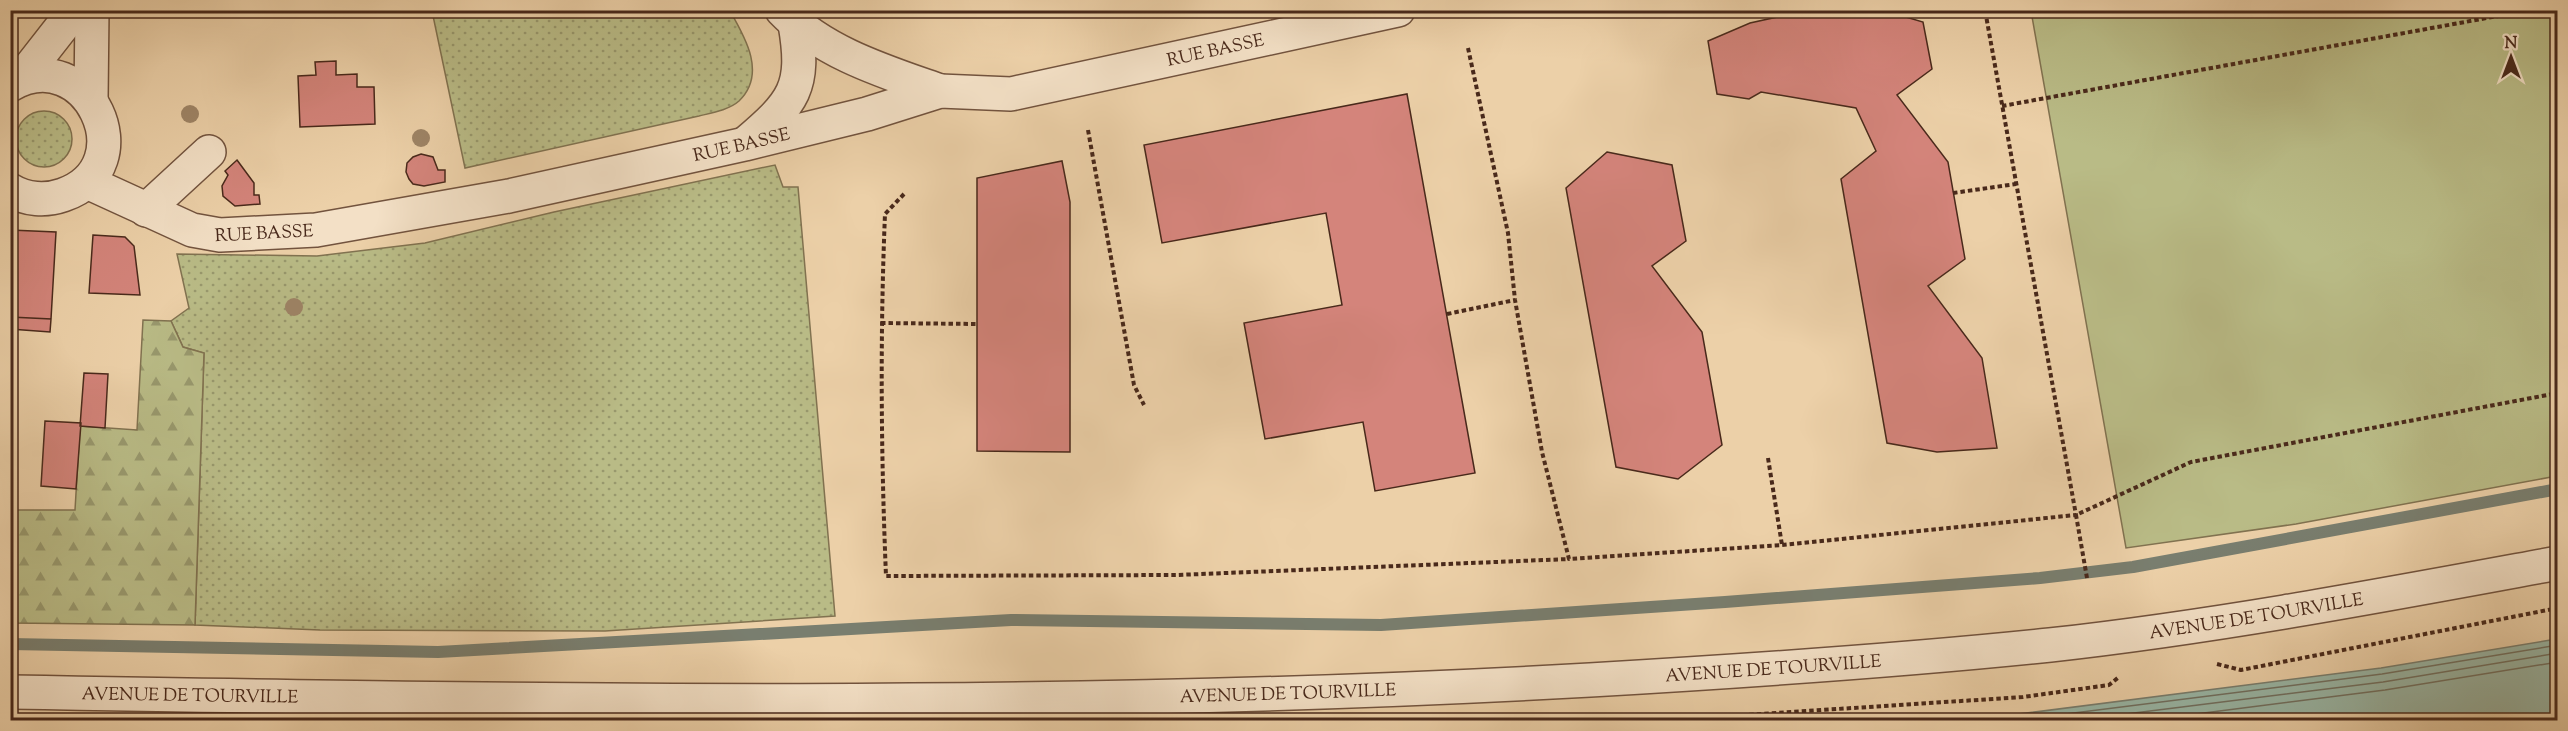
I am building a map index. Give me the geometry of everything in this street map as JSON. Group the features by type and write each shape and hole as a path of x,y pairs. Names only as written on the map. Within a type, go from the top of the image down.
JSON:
{"street":[{"path":"16,82 75,10"},
{"path":"91,99 92,10"},
{"name":"RUE BASSE","path":"87,182 192,230 220,235 316,230 510,196 745,144 867,114 940,91 1011,94 1321,19 1398,10"},
{"path":"788,17 868,66 940,91"},
{"path":"745,144 771,121 795,92 801,58 788,17"},
{"path":"10,190 35,199 54,198 72,192 87,182 100,162 105,141 102,119 91,99 71,82 47,75 16,82"},
{"path":"146,210 209,152"},
{"name":"AVENUE DE TOURVILLE","path":"10,692 629,702 1039,699 1383,692 1838,665 2049,645 2307,609 2558,563"}],"path":[{"path":"1985,10 2087,578"},
{"path":"2002,106 2531,10"},
{"path":"1468,48 1508,233 1515,300 1542,452 1569,559"},
{"path":"1088,130 1134,385 1144,405"},
{"path":"1953,193 2016,184"},
{"path":"904,194 885,214 881,323 881,441 886,576 1177,575 1569,559 1782,545 2076,515 2191,462 2558,393"},
{"path":"1447,314 1515,300"},
{"path":"881,323 977,324"},
{"path":"1768,458 1782,545"},
{"path":"2227,668 2241,670 2558,608"},
{"path":"1667,720 2011,698 2109,685"}],"green space":[{"path":"432,11 730,11 742,32 751,56 752,79 739,101 720,111 465,168"},
{"path":"2031,11 2557,11 2557,476 2296,524 2126,548"},
{"path":"44,111 55,113 64,119 70,128 72,139 70,150 64,159 55,165 44,167 33,165 24,159 18,150 16,139 18,128 24,119 33,113"},
{"path":"775,165 783,187 798,187 835,616 605,631 320,630 195,625 204,353 183,347 171,321 189,308 177,254 317,256 425,243 554,212"},
{"path":"143,320 171,321 183,347 204,353 195,625 11,623 11,510 75,510 80,426 137,430"}],"water":[{"path":"2557,639 2557,720 1972,720 2381,668"}],"building":[{"path":"1809,10 1882,10 1923,22 1932,69 1897,95 1948,162 1965,259 1928,286 1982,358 1997,448 1937,452 1887,443 1841,179 1876,151 1856,108 1761,92 1749,99 1717,94 1708,41 1750,23"},
{"path":"336,61 336,75 357,74 357,87 374,87 375,124 300,127 298,76 316,75 315,62"},
{"path":"1407,94 1475,473 1375,491 1363,422 1265,439 1244,323 1342,305 1326,213 1162,243 1144,145"},
{"path":"1607,152 1672,165 1686,241 1652,266 1702,332 1722,445 1678,479 1616,467 1566,188"},
{"path":"421,154 433,157 438,170 445,170 445,182 424,186 413,184 406,172 407,163 413,157"},
{"path":"237,160 254,183 254,195 259,195 260,204 235,206 223,196 222,186 228,175 225,171"},
{"path":"1062,161 1070,202 1070,452 977,451 977,178"},
{"path":"10,230 56,232 51,319 10,317"},
{"path":"93,235 125,237 134,246 140,295 89,293"},
{"path":"10,317 51,319 50,332 10,329"},
{"path":"84,373 108,374 105,428 80,426"},
{"path":"45,421 81,423 76,489 41,486"}],"waterway":[{"path":"10,644 438,652 1011,620 1381,625 2040,578 2133,567 2558,489"}]}
